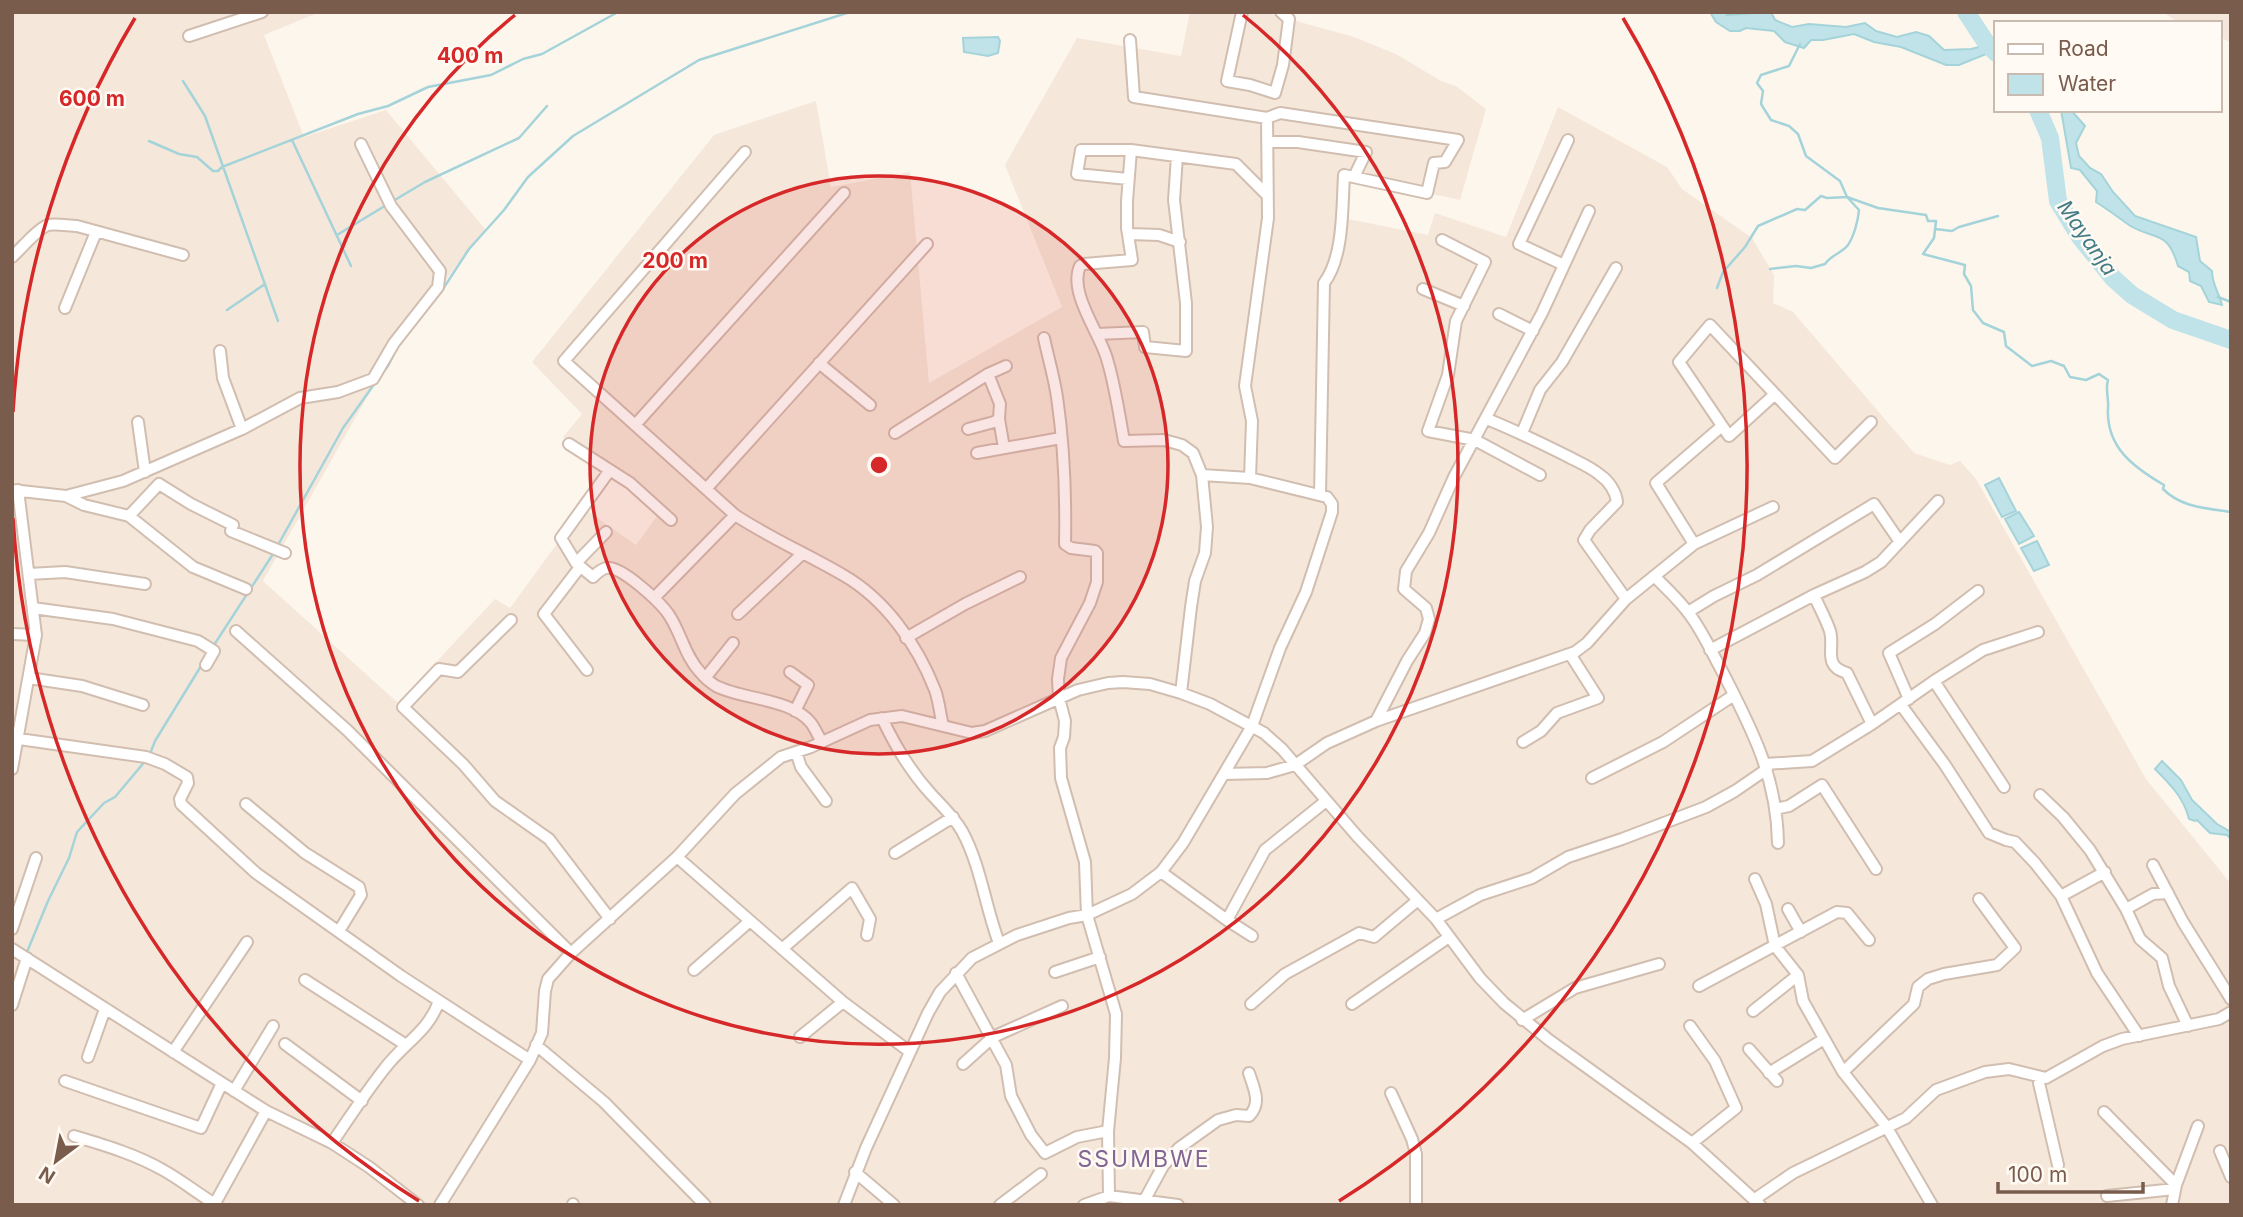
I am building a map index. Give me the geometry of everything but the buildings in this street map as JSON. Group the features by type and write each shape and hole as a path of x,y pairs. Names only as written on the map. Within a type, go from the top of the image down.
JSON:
{"street":[{"path":"189,36 262,12"},
{"path":"1242,12 1227,81 1275,93 1283,65 1289,19 1281,12"},
{"path":"1130,40 1134,97 1268,118 1280,113 1458,140 1445,162 1434,163 1427,193 1344,175 1337,253 1332,273 1324,283 1320,495"},
{"path":"1250,478 1252,421 1245,386 1268,218 1268,118"},
{"path":"1564,265 1519,244 1568,140"},
{"path":"1267,142 1298,142 1366,152 1354,177"},
{"path":"66,496 123,481 145,472 242,429 300,398 338,391 373,379 394,343 438,287 440,271 390,203 362,144"},
{"path":"1128,178 1077,174 1081,150 1131,150 1236,164 1267,195"},
{"path":"1131,150 1127,228 1132,260 1084,264 1076,273 1088,319 1108,360 1124,440 1164,440 1182,445 1193,453 1202,475 1207,527 1205,553 1195,581 1181,693"},
{"path":"745,152 564,361 735,515 758,530 845,575 872,595 889,612 923,666 935,692 943,726"},
{"path":"1097,334 1143,332 1145,347 1185,351 1186,303 1174,200 1177,156"},
{"path":"635,425 844,193"},
{"path":"1376,721 1407,661 1425,633 1429,619 1426,608 1404,589 1406,570 1429,533 1454,477 1533,331 1589,211"},
{"path":"12,257 47,225 77,226 183,256"},
{"path":"65,308 96,232"},
{"path":"1129,234 1159,235 1180,242"},
{"path":"1443,240 1485,261 1456,321 1448,375 1428,432 1475,440 1540,475"},
{"path":"706,488 927,244"},
{"path":"1522,433 1540,390 1562,362 1616,268"},
{"path":"1423,289 1464,306"},
{"path":"1499,314 1533,331"},
{"path":"1774,395 1728,436 1679,362 1710,325 1835,458 1871,422"},
{"path":"1044,338 1057,394 1062,438 1065,544 1071,548 1095,551 1098,563 1097,582 1090,603 1061,658 1058,679 1059,698 1065,721 1060,748 1061,778 1085,862 1087,915 1116,1014 1108,1131 1109,1196"},
{"path":"220,351 223,378 242,429"},
{"path":"819,363 870,405"},
{"path":"895,433 988,374 1006,366"},
{"path":"988,374 1000,404 999,419 1004,449"},
{"path":"968,429 999,419"},
{"path":"1487,419 1522,433 1600,474 1609,484 1617,502 1584,540 1626,599"},
{"path":"138,422 145,472"},
{"path":"1693,544 1656,483 1722,426"},
{"path":"977,453 1062,438"},
{"path":"569,444 630,483 671,520"},
{"path":"610,470 561,538 578,565 593,577 604,568 621,572 654,598 670,615 698,670 716,686 795,711 811,724 822,742"},
{"path":"844,1205 855,1172 910,1052 940,992 956,973 972,958 999,943 1036,928 1087,915 1132,894 1161,872 1184,843 1252,726 1280,648 1306,592 1332,512 1332,504 1327,497 1250,478 1202,475"},
{"path":"129,516 159,484 233,525 231,531 279,550"},
{"path":"12,769 36,635 15,490 66,496 84,505 129,516 193,566 246,589"},
{"path":"1710,650 1881,562 1938,501"},
{"path":"1688,612 1757,575 1874,504 1900,542"},
{"path":"1224,774 1267,773 1295,765 1327,743 1376,721 1570,654 1587,643 1626,599 1693,544 1773,507"},
{"path":"654,598 735,515"},
{"path":"587,670 544,614 578,565 606,532"},
{"path":"738,614 802,554"},
{"path":"29,574 65,572 145,584"},
{"path":"1654,576 1688,612 1756,738 1766,766 1775,809 1777,843"},
{"path":"906,638 965,604 1020,577"},
{"path":"1978,591 1935,624 1889,653 1905,702 1990,833 2015,842 2061,896 2097,973 2139,1035"},
{"path":"1814,595 1831,634 1830,656 1833,664 1838,670 1847,673 1872,724"},
{"path":"33,608 113,619 198,641 212,649 206,665"},
{"path":"510,620 458,672 439,669 403,707 463,764 495,801 549,839 610,919"},
{"path":"236,631 347,730 571,953"},
{"path":"1436,919 1480,895 1532,878 1568,857 1706,807 1735,791 1766,766 1812,761 1983,650 2038,632"},
{"path":"12,634 36,635"},
{"path":"706,677 733,643"},
{"path":"1522,743 1541,731 1557,713 1598,698 1570,654"},
{"path":"790,672 808,685 795,711"},
{"path":"29,678 82,686 143,705"},
{"path":"1934,681 2004,787"},
{"path":"440,1205 530,1060 542,1033 548,979 571,953 677,857 735,794 781,757 870,720 882,718 902,716 972,733 985,731 1078,690 1108,683 1150,684 1210,704 1252,726 1282,749 1326,801 1436,919 1480,978 1522,1020 1692,1143 1757,1202 1793,1172 1906,1118 1936,1090 1985,1072 2009,1069 2046,1078 2103,1046 2139,1035 2219,1019 2231,1012"},
{"path":"1592,778 1663,742 1734,695"},
{"path":"12,702 25,705"},
{"path":"882,718 899,753 953,817 970,847 999,943"},
{"path":"19,739 148,758 187,777 188,783 180,802 210,833 256,873 439,1001 530,1060"},
{"path":"796,752 801,767 826,801"},
{"path":"1775,809 1789,806 1822,785 1877,869"},
{"path":"2040,795 2063,817 2090,850 2126,909 2140,939 2162,958 2169,986 2188,1026"},
{"path":"1227,920 1265,850 1326,801"},
{"path":"246,804 305,853 359,887 361,895 339,931"},
{"path":"895,853 953,817"},
{"path":"677,857 843,1002 910,1052"},
{"path":"12,929 37,858"},
{"path":"2154,865 2183,922 2231,999"},
{"path":"1161,872 1252,936"},
{"path":"2061,896 2105,872"},
{"path":"1755,879 1766,904 1775,946 1798,975 1803,1002 1843,1072 1886,1126 1932,1205"},
{"path":"782,949 852,888 870,919 867,935"},
{"path":"2126,909 2152,894 2168,893"},
{"path":"1843,1072 1914,1004 1919,988 1928,979 1997,965 2015,948 1979,899"},
{"path":"1251,1004 1285,974 1348,938 1359,933 1374,937 1418,900"},
{"path":"1788,909 1801,932"},
{"path":"1699,986 1837,912 1847,913 1869,940"},
{"path":"694,970 750,921"},
{"path":"1352,1004 1449,937"},
{"path":"173,1052 247,942"},
{"path":"12,949 266,1111 331,1143 369,1167 418,1205"},
{"path":"1055,972 1100,957"},
{"path":"12,1005 27,958"},
{"path":"1522,1020 1575,988 1659,964"},
{"path":"956,973 1006,1065 1011,1096 1031,1135 1045,1153 1077,1138 1108,1131"},
{"path":"1753,1011 1798,975"},
{"path":"305,980 406,1045"},
{"path":"331,1143 385,1068 425,1028 439,1001"},
{"path":"800,1037 843,1002"},
{"path":"963,1064 993,1037 1062,1006"},
{"path":"88,1057 106,1009"},
{"path":"234,1091 273,1026"},
{"path":"1690,1026 1715,1061 1736,1108 1692,1143"},
{"path":"1749,1049 1773,1077 1824,1039"},
{"path":"285,1044 362,1101"},
{"path":"536,1045 604,1102 705,1205"},
{"path":"1143,1201 1163,1166 1179,1149 1218,1120 1236,1115 1249,1116 1255,1110 1257,1101 1249,1073"},
{"path":"2040,1078 2058,1165"},
{"path":"65,1081 201,1128 222,1083"},
{"path":"1391,1093 1416,1153 1416,1205"},
{"path":"74,1136 148,1162 214,1204 266,1111"},
{"path":"2104,1112 2175,1187"},
{"path":"2172,1205 2175,1187 2198,1126"},
{"path":"2220,1151 2231,1177"},
{"path":"855,1172 894,1205"},
{"path":"1000,1205 1041,1174"},
{"path":"2108,1196 2175,1187"},
{"path":"1084,1205 1109,1196 1178,1205"}],"shaded area":[{"path":"12,12 320,12 264,35 304,137 386,110 486,230 396,346 263,581 398,703 495,599 510,608 583,508 636,545 662,509 563,437 582,414 532,362 714,135 816,101 831,187 910,172 929,383 1062,307 1005,165 1077,38 1181,56 1190,12 1264,12 1354,37 1396,54 1441,81 1456,86 1486,109 1460,200 1344,175 1338,217 1428,235 1435,213 1506,237 1558,107 1667,167 1682,189 1752,238 1774,275 1773,303 1793,312 1914,453 1950,465 1960,461 1976,479 2146,779 2231,884 2231,1205 12,1205"},
{"path":"2163,12 2231,12 2231,43 2222,38 2222,21 2176,21"}],"water":[{"path":"1710,12 1725,12 1727,15 1771,12 1775,20 1792,27 1809,24 1846,27 1865,23 1876,31 1897,37 1916,32 1929,36 1944,50 1971,49 1994,43 1994,53 1959,65 1946,65 1901,47 1874,42 1854,34 1811,40 1804,48 1785,42 1774,31 1746,28 1730,31 1716,22"},
{"path":"998,37 998,53 988,56 964,52 963,38"},
{"path":"2061,112 2073,112 2085,126 2076,143 2079,156 2090,168 2101,174 2135,216 2196,237 2200,261 2212,271 2222,305 2209,302 2201,286 2190,281 2189,272 2178,266 2174,254 2164,241 2129,225 2096,202 2097,191 2080,170 2071,168"},
{"path":"1999,478 2016,511 2002,517 1985,485"},
{"path":"2019,512 2034,536 2019,544 2005,519"},
{"path":"2037,541 2049,565 2034,571 2021,548"},
{"path":"2162,761 2181,780 2192,800 2217,824 2231,832 2231,839 2227,835 2210,833 2197,820 2189,819 2180,798 2155,769"}],"waterway":[{"path":"149,141 179,154 197,157 213,171 218,171 222,167 358,114 388,106 428,87 491,75 523,59 542,54 618,12"},
{"path":"425,312 469,249 504,210 528,177 573,136 699,60 850,12"},
{"name":"Mayanja","path":"1966,12 1994,51"},
{"path":"1800,44 1789,66 1761,75 1757,83 1763,91 1761,104 1771,120 1789,126 1798,134 1806,156 1840,181 1847,197 1878,208 1926,215 1928,221 1936,221 1934,238 1923,254 1965,265 1964,274 1971,286 1973,310 1983,323 2004,332 2006,346 2032,366 2051,361 2064,366 2070,377 2086,380 2099,374 2108,380 2109,422 2112,434 2117,445 2132,463 2164,485 2163,489 2178,500 2231,512"},
{"path":"183,81 205,116 278,321"},
{"path":"393,201 425,182 519,138 547,106"},
{"name":"Mayanja","path":"2039,112 2050,138 2058,201 2080,237 2113,278 2132,295 2173,320 2231,340"},
{"path":"292,140 351,266"},
{"path":"1717,288 1723,272 1745,247 1758,226 1797,209 1805,210 1821,196 1847,197 1859,210 1848,245 1825,264 1811,268 1796,266 1770,269"},
{"path":"337,235 388,204"},
{"path":"1935,229 1952,231 1998,216"},
{"path":"227,310 265,284"},
{"path":"2218,297 2231,302"},
{"path":"381,375 394,354"},
{"path":"278,545 343,428 375,383"},
{"path":"214,645 275,551"},
{"path":"150,754 155,741 201,666"},
{"path":"27,952 69,858 77,832 104,803 115,797 147,759"}],"district":[{"name":"SSUMBWE","path":"1144,1159"}]}
